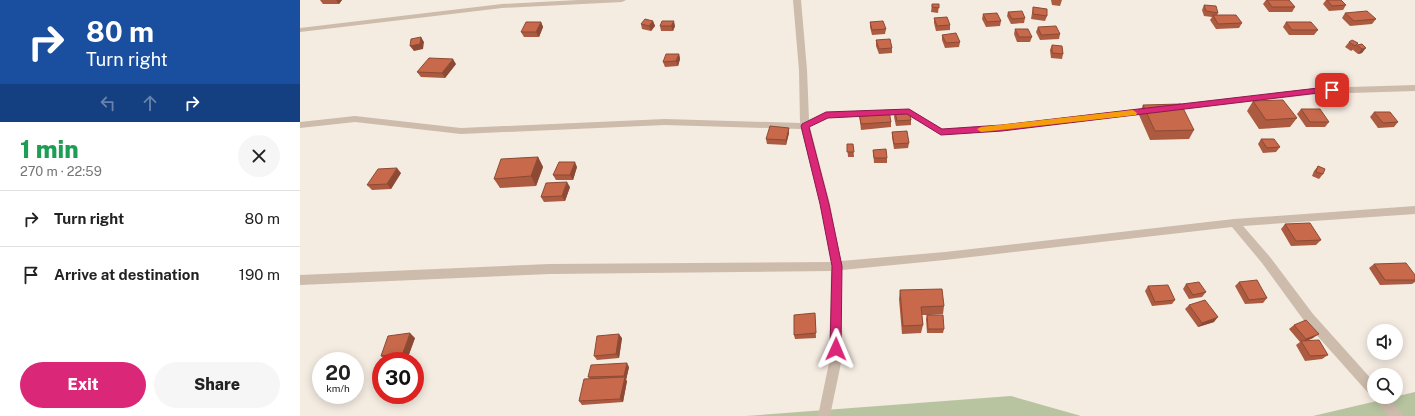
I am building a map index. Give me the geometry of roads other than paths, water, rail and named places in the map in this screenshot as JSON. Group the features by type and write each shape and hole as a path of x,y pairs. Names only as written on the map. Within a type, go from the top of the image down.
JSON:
{"street":[{"path":"300,30 502,6 622,0"},
{"path":"797,0 803,70 805,126 825,204 837,266 835,363 824,416"},
{"path":"300,125 355,119 462,130 665,122 805,126 826,115 909,112 941,132 1002,128 1318,91 1415,88"},
{"path":"300,280 550,269 837,266 953,255 1234,223 1415,210"},
{"path":"1234,223 1266,260 1310,318 1367,383"},
{"path":"1386,404 1397,416"}]}
